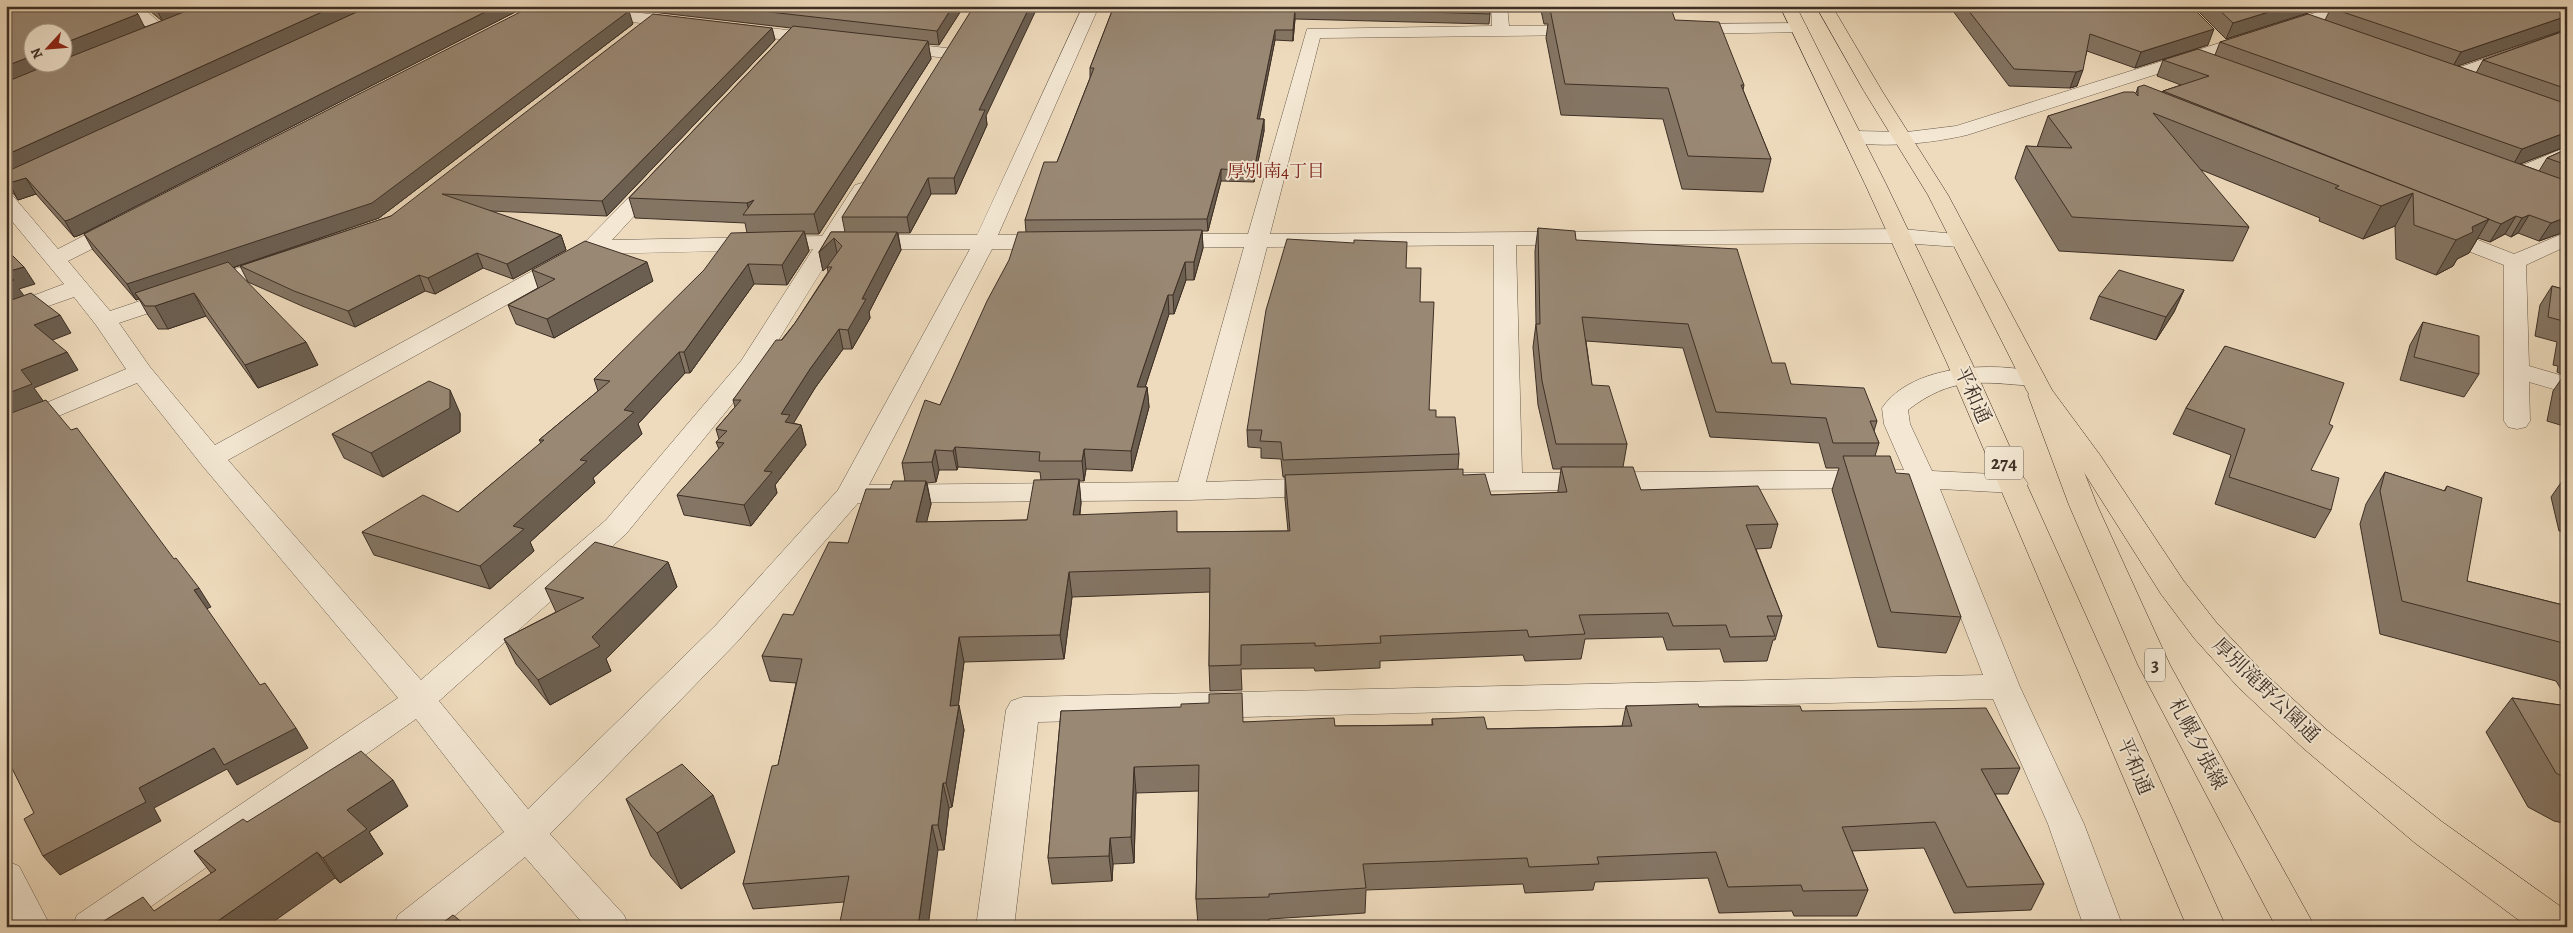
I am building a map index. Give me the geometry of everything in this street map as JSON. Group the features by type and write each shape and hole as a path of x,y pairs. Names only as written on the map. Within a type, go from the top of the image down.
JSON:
{"main road":[{"path":"1824,6 1938,195 1959,240 2036,384"},
{"name":"平和通","path":"1793,17 1902,236 2014,484 2160,826 2207,927"},
{"name":"札幌夕張線","path":"2036,384 2083,505 2154,665 2296,927"},
{"name":"厚別滝野公園通","path":"2036,384 2090,461 2172,587 2205,630 2250,679 2315,738 2428,832 2558,927"}],"street":[{"path":"131,6 161,31"},
{"path":"412,927 527,834 727,633 850,494 984,243 1091,6"},
{"path":"1500,6 1500,31"},
{"path":"1854,137 1902,138 1941,136 1960,132 2192,58 2217,42 2302,23 2354,6"},
{"path":"535,10 653,19 699,25"},
{"path":"1668,29 1793,17"},
{"path":"629,38 653,19"},
{"path":"2302,23 2330,33"},
{"path":"143,38 179,24"},
{"path":"718,27 840,41"},
{"path":"1190,491 1255,241 1313,33 1599,30"},
{"path":"2452,76 2567,35"},
{"path":"772,57 792,36"},
{"path":"879,46 946,52"},
{"path":"2192,58 2219,68"},
{"path":"2434,70 2479,86"},
{"path":"2090,90 2118,101"},
{"path":"2540,186 2504,173 2567,154"},
{"path":"212,458 593,247 673,162"},
{"path":"91,927 419,700 616,527 751,365 876,166"},
{"path":"11,201 105,320 141,372 419,700 527,834 610,927"},
{"path":"55,259 134,218"},
{"path":"2423,225 2515,262 2567,238"},
{"path":"1149,242 1902,236 1959,240"},
{"path":"1505,240 1508,480"},
{"path":"593,247 828,242 1071,242"},
{"path":"105,320 294,257"},
{"path":"2515,262 2517,421"},
{"path":"6,314 78,287"},
{"path":"2516,370 2567,385"},
{"path":"6,430 141,372"},
{"path":"2036,384 1964,374 1926,384 1895,408 1897,424 1922,480 2004,687 2066,824 2104,927"},
{"path":"1428,483 1508,480 1922,480 2014,484"},
{"path":"850,494 1190,491 1349,486"},
{"path":"995,927 1023,710 2004,687"},
{"path":"6,876 32,927"}],"building":[{"path":"6,6 129,6 138,14 72,40 72,22 22,22 22,60 6,66"},
{"path":"199,6 335,6 6,155 6,82 30,72 72,72 72,56"},
{"path":"370,6 497,6 71,219 65,221 26,178 9,183 6,181 6,172"},
{"path":"532,6 585,6 629,11 372,203 127,284 84,234"},
{"path":"717,6 953,6 937,31"},
{"path":"974,6 1030,6 979,110 985,110 954,178 928,178 907,217 842,217"},
{"path":"1114,6 1488,6 1490,14 1295,8 1293,30 1275,30 1257,119 1264,119 1254,171 1221,169 1207,219 1025,220 1044,162 1057,162 1094,68 1090,68"},
{"path":"1965,6 2191,6 2214,29 2141,52 2090,34 2083,70 2076,72 2014,69"},
{"path":"2215,6 2288,6 2233,23"},
{"path":"2335,6 2567,6 2567,16 2461,52 2331,8"},
{"path":"1671,8 1675,20 1719,22 1744,85 1741,85 1771,159 1688,156 1668,88 1565,84 1550,9"},
{"path":"653,14 772,28 602,201 442,194 561,235 507,264 477,253 428,278 419,275 348,311 294,291 240,266 391,216"},
{"path":"2308,14 2567,104 2567,132 2522,149 2220,42"},
{"path":"793,26 928,41 814,214 743,215 754,200 747,203 629,198"},
{"path":"2567,30 2567,89 2483,60"},
{"path":"2198,49 2567,181 2567,217 2551,223 2529,215 2522,218 2516,216 2501,224 2163,91 2209,76 2163,60"},
{"path":"2144,85 2489,219 2472,227 2473,232 2456,240 2414,225 2413,193 2381,206 2335,188 2339,186 2153,113 2249,227 2072,217 2026,146 2072,148 2048,116 2124,92 2134,92 2138,96 2138,87"},
{"path":"2567,149 2567,165 2547,158"},
{"path":"1538,228 1575,231 1576,240 1737,249 1772,363 1785,363 1791,384 1864,388 1877,421 1870,421 1879,443 1833,443 1826,418 1716,412 1688,324 1582,317 1592,385 1609,386 1627,444 1556,444 1542,381 1536,324 1540,324"},
{"path":"1202,230 1194,262 1185,262 1173,295 1168,295 1137,387 1147,387 1131,451 1084,449 1082,461 1039,461 1040,452 955,447 953,451 935,450 932,462 902,463 925,400 940,405 987,301 1009,260 1018,232"},
{"path":"804,231 782,265 748,264 684,352 679,352 624,410 634,412 580,460 587,461 513,526 524,529 480,566 362,532 423,495 458,512 544,440 539,440 610,381 594,379 704,270 731,233"},
{"path":"831,232 897,232 862,299 866,299 848,330 839,329 781,414 790,415 785,422 801,425 764,471 772,472 744,505 677,495 724,443 716,442 727,431 716,429 741,400 733,400 776,340 782,340 795,323 832,267 827,267 842,246 834,238 819,252"},
{"path":"1287,239 1354,243 1354,240 1407,242 1406,268 1421,268 1420,302 1434,302 1429,410 1436,410 1436,417 1455,417 1459,454 1283,460 1281,442 1260,441 1262,430 1247,430 1266,310"},
{"path":"585,241 647,262 547,319 508,305 555,279 532,270"},
{"path":"6,249 24,267 6,272"},
{"path":"228,262 306,342 245,365 194,293 155,306 145,306 135,293"},
{"path":"2119,270 2184,290 2166,317 2099,296"},
{"path":"6,274 14,280 6,283"},
{"path":"2552,286 2567,290 2567,322 2548,317"},
{"path":"31,293 60,315 34,325 67,352 21,370 32,384 6,394 6,302"},
{"path":"2423,322 2479,336 2479,374 2414,357"},
{"path":"2225,346 2344,383 2329,424 2333,426 2311,470 2339,478 2331,510 2229,477 2245,429 2186,408"},
{"path":"2567,371 2567,402 2560,400"},
{"path":"429,381 450,390 450,408 371,453 332,434"},
{"path":"46,400 71,430 77,428 174,559 176,558 199,588 194,590 260,685 265,683 296,728 224,765 214,748 139,788 146,802 43,856 24,819 34,813 6,756 6,415"},
{"path":"1843,456 1890,456 1896,473 1909,474 1961,617 1891,612"},
{"path":"1561,467 1633,467 1641,490 1758,486 1778,524 1746,525 1782,616 1767,616 1775,636 1730,637 1726,625 1673,626 1668,613 1579,615 1585,634 1529,637 1527,630 1380,636 1381,643 1315,646 1315,643 1241,645 1241,665 1209,666 1210,568 1069,572 1060,635 959,637 950,706 959,705 946,783 943,783 938,825 932,825 918,927 839,927 849,876 743,884 772,766 778,765 802,659 762,656 783,614 793,615 829,542 848,543 866,489 890,489 893,481 926,481 916,522 1027,520 1034,480 1079,479 1073,515 1177,511 1177,532 1290,531 1285,475 1463,469 1463,475 1485,474 1491,495 1567,492"},
{"path":"2385,472 2445,491 2447,486 2482,498 2467,581 2567,606 2567,644 2402,601 2380,491"},
{"path":"595,542 668,562 592,637 600,646 538,680 504,639 584,598 545,588"},
{"path":"1242,693 1243,722 1334,718 1335,726 1433,725 1432,719 1484,717 1487,729 1632,726 1626,706 1698,704 1699,707 1800,706 1802,711 1986,708 2020,768 1981,769 2044,884 1967,887 1935,822 1842,827 1868,890 1803,891 1801,885 1728,887 1716,852 1597,857 1599,864 1529,867 1527,858 1363,864 1366,888 1269,894 1269,897 1196,899 1199,765 1134,767 1131,837 1110,838 1109,856 1048,858 1061,711 1181,707 1181,704 1209,703 1209,694"},
{"path":"2512,698 2567,706 2567,779 2556,773"},
{"path":"361,751 393,780 347,810 367,829 323,858 317,852 209,927 94,927 143,897 154,911 216,870 194,851 243,819 247,822"},
{"path":"682,764 713,795 657,833 626,799"},
{"path":"453,915 468,927 437,927"}],"district":[{"name":"厚別南4丁目","path":"1276,171"}]}
